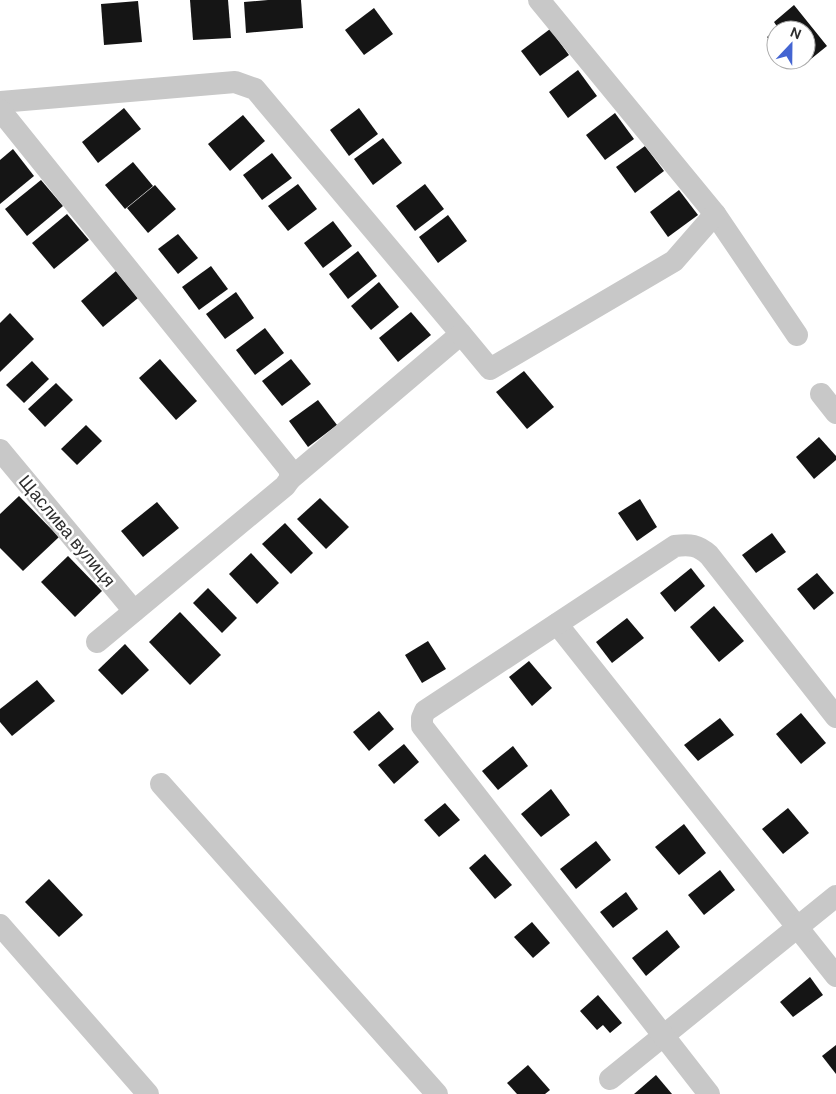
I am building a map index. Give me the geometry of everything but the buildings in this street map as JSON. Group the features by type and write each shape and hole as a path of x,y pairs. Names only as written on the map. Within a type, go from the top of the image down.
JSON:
{"street":[{"path":"539,0 715,214 796,335"},
{"path":"0,102 235,82 255,89 490,369 674,261 715,214"},
{"path":"0,110 290,470 290,479"},
{"path":"97,642 285,486 290,479 462,334"},
{"path":"821,394 836,413"},
{"name":"Щаслива вулиця","path":"0,450 134,611"},
{"path":"709,1094 422,726 422,718 426,711 675,546 699,546 709,554 836,718"},
{"path":"557,624 836,976"},
{"path":"160,784 437,1094"},
{"path":"610,1079 836,896"},
{"path":"0,925 148,1094"}]}
